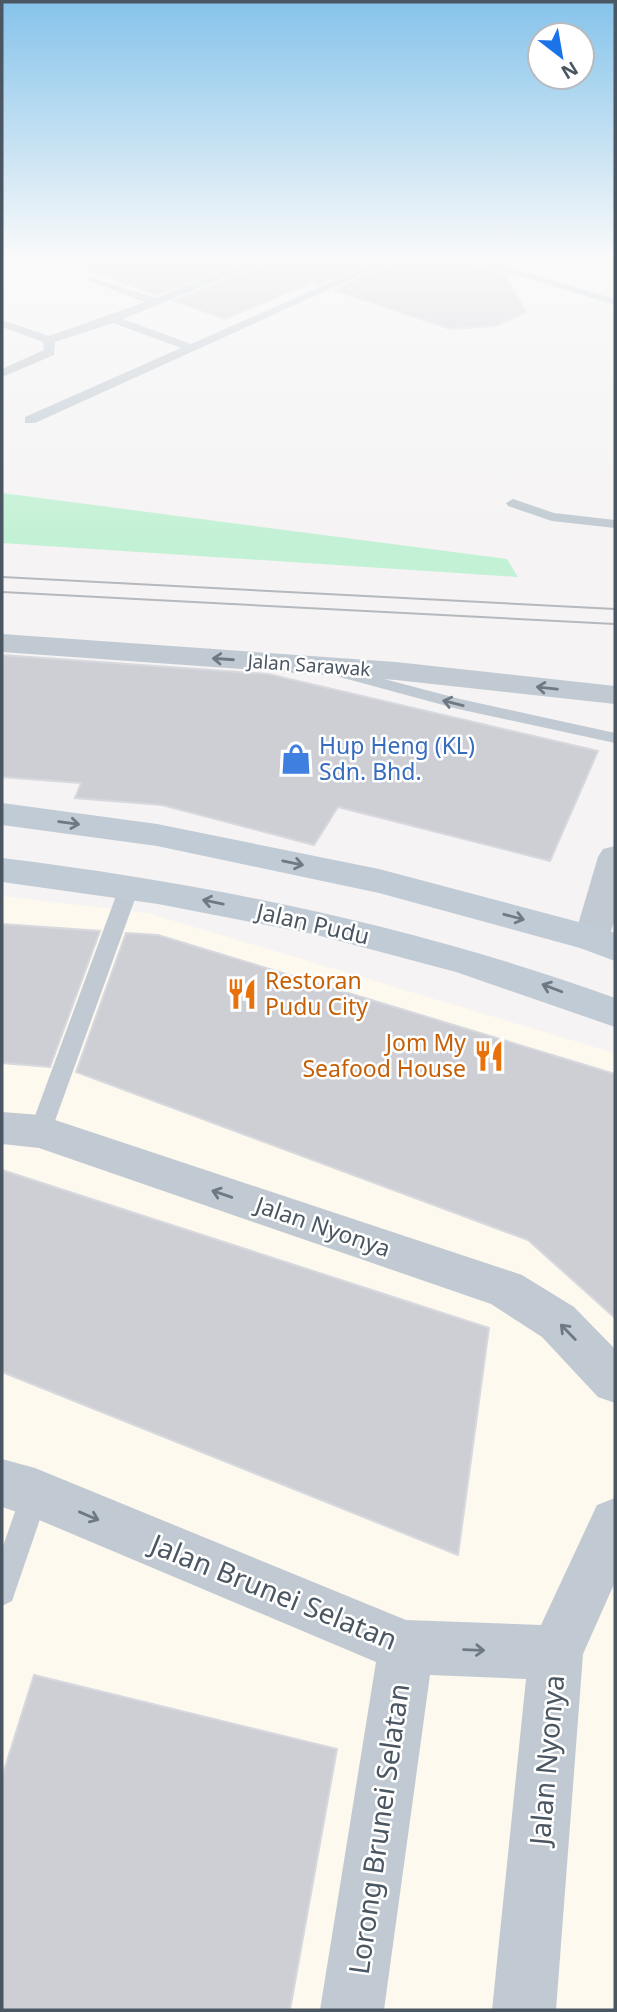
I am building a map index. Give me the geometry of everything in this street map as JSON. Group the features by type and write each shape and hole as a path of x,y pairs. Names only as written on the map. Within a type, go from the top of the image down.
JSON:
{"main road":[{"path":"2,814 157,835 379,881 604,943"},
{"name":"Jalan Pudu","path":"2,870 131,885 331,926 538,983 615,1013"}],"street":[{"name":"Jalan Sarawak","path":"2,643 313,666 615,695"},
{"path":"604,943 615,857"},
{"name":"Jalan Nyonya","path":"21,1130 506,1289 558,1322 615,1381"},
{"name":"Jalan Brunei Selatan","path":"18,1488 405,1647 556,1653"},
{"name":"Jalan Nyonya","path":"524,2010 556,1653 615,1522"},
{"name":"Lorong Brunei Selatan","path":"352,2010 405,1647"}],"lane":[{"path":"2,373 50,350"},
{"path":"30,420 187,350"},
{"path":"513,503 552,517 615,524"},
{"path":"313,666 458,704 615,738"},
{"path":"21,1130 131,885"},
{"path":"2,1591 18,1488"}],"shaded area":[{"path":"2,896 148,913 615,1053 615,2010 2,2010"}],"green space":[{"path":"2,493 507,559 518,577 2,543"}],"building":[{"path":"2,655 268,674 598,751 550,861 338,807 314,845 162,805 75,798 81,783 2,777"},
{"path":"2,924 100,931 50,1067 2,1063"},
{"path":"126,933 158,935 615,1074 615,1318 528,1240 76,1072"},
{"path":"2,1170 489,1328 458,1555 2,1372"},
{"path":"34,1675 337,1749 290,2010 2,2010 2,1777"}],"tram line":[{"path":"2,577 615,609"},
{"path":"2,592 615,624"}],"place":[{"name":"Hup Heng (KL) Sdn. Bhd.","path":"296,759"},
{"name":"Restoran Pudu City","path":"242,994"},
{"name":"Jom My Seafood House","path":"489,1056"}]}
